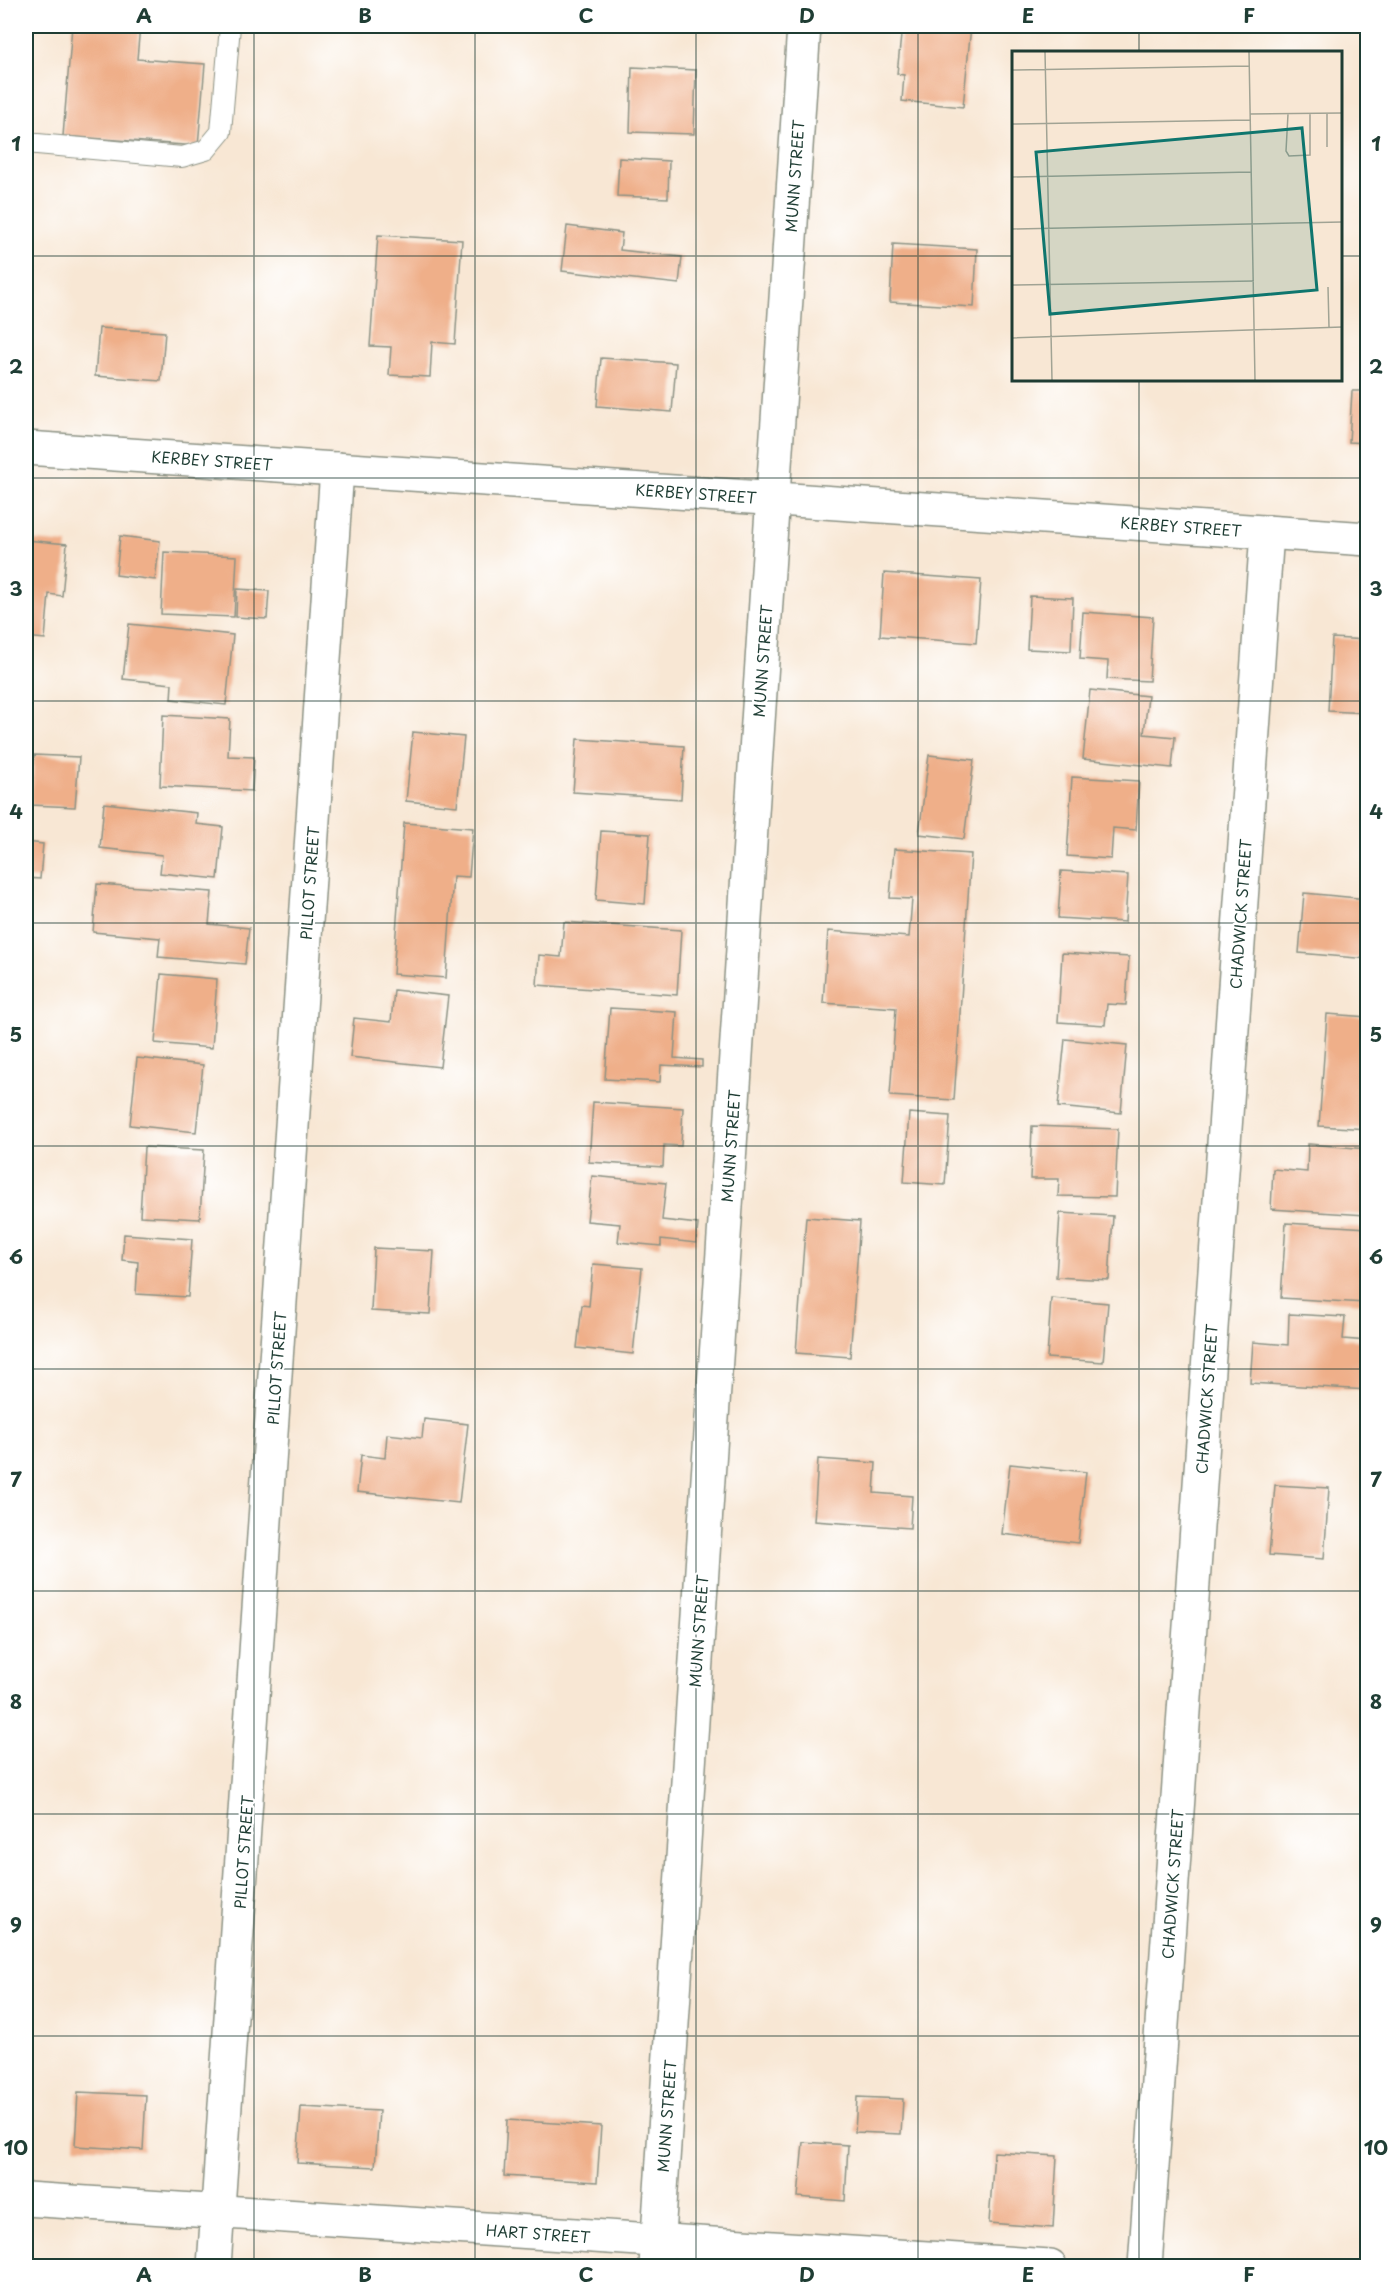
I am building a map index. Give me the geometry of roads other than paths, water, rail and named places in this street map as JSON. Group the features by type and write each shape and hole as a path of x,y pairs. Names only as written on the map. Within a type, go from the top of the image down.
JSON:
{"street":[{"name":"MUNN STREET","path":"657,2254 804,26"},
{"name":"KERBEY STREET","path":"26,447 1368,539"},
{"name":"PILLOT STREET","path":"214,2266 337,469"},
{"name":"CHADWICK STREET","path":"1144,2266 1267,532"},
{"name":"HART STREET","path":"26,2199 218,2211 657,2254 1050,2266"}],"lane":[{"path":"26,143 182,157 206,150 221,132 230,26"}]}
